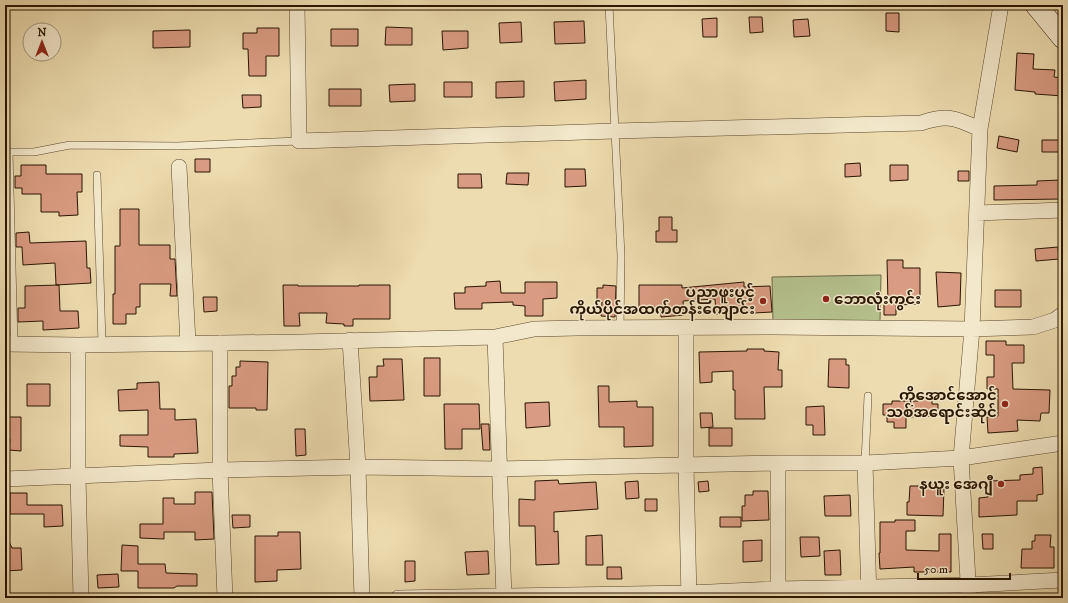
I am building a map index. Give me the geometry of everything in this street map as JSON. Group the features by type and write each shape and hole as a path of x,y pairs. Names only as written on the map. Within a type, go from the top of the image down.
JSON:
{"main road":[{"path":"1036,5 1063,38"}],"street":[{"path":"297,5 299,141 616,130 921,123 936,118 954,118 980,128"},
{"path":"969,592 961,458 972,329 980,128 1001,5"},
{"path":"179,167 188,343"},
{"path":"977,213 1063,210"},
{"path":"9,344 78,345 301,342 495,337 534,329 782,327 972,329 1033,327 1055,320 1063,314"},
{"path":"686,328 686,465 689,596"},
{"path":"495,337 504,597"},
{"path":"350,340 358,467 362,598"},
{"path":"220,343 220,470 225,598"},
{"path":"78,345 78,476 82,598"},
{"path":"5,479 220,470 358,467 500,469 778,463 865,463 961,458 1063,443"},
{"path":"778,463 778,593"},
{"path":"865,463 869,593"},
{"path":"398,598 969,592 1063,580"}],"lane":[{"path":"609,5 621,256 620,328"},
{"path":"9,344 7,152 34,152 70,145 177,146 299,141"},
{"path":"97,175 102,344"},
{"path":"865,463 868,396"}],"green space":[{"name":"ဘောလုံးကွင်း","path":"881,275 880,321 773,323 772,277"}],"building":[{"path":"886,13 899,13 899,32 886,31"},
{"path":"749,17 762,17 763,32 750,33"},
{"path":"717,18 717,37 703,37 702,19"},
{"path":"808,19 810,36 794,37 793,20"},
{"path":"584,21 585,43 555,44 554,22"},
{"path":"521,22 522,42 500,43 499,23"},
{"path":"386,27 412,28 412,45 385,45"},
{"path":"257,28 279,28 279,56 266,56 266,76 249,76 248,49 243,49 243,33 257,33"},
{"path":"331,29 358,29 358,46 331,46"},
{"path":"190,30 190,47 153,48 153,31"},
{"path":"442,31 468,31 468,48 443,50"},
{"path":"1017,53 1034,54 1033,69 1055,70 1054,77 1063,78 1063,96 1035,94 1035,92 1015,90"},
{"path":"586,80 586,99 555,101 554,82"},
{"path":"524,81 524,97 496,98 496,82"},
{"path":"444,82 472,82 472,97 444,97"},
{"path":"415,84 415,101 390,102 389,85"},
{"path":"329,89 361,89 361,106 329,106"},
{"path":"242,95 261,95 261,107 243,108"},
{"path":"999,136 1019,140 1017,152 997,148"},
{"path":"1042,140 1063,140 1063,152 1042,152"},
{"path":"195,159 210,159 210,172 195,172"},
{"path":"860,163 861,176 845,177 845,164"},
{"path":"21,165 46,165 46,174 82,174 82,192 77,192 78,215 59,216 59,212 41,212 41,194 22,194 22,188 15,188 15,176 21,176"},
{"path":"890,165 908,165 908,180 890,181"},
{"path":"565,169 585,169 586,186 565,187"},
{"path":"958,171 969,171 969,181 958,181"},
{"path":"507,173 529,173 528,185 506,184"},
{"path":"458,174 481,174 482,188 458,188"},
{"path":"1061,180 1062,199 994,200 994,186 1037,185 1037,181"},
{"path":"120,209 139,209 139,245 170,245 170,259 175,259 177,296 170,296 171,284 140,284 140,307 136,307 136,314 126,314 126,324 113,324 113,294 115,294 115,246 120,246"},
{"path":"659,217 672,217 672,230 677,230 677,242 656,242 656,231 659,231"},
{"path":"29,232 30,243 86,241 87,268 90,268 91,283 56,285 55,263 23,265 22,247 16,247 16,233"},
{"path":"1058,247 1059,259 1036,261 1035,249"},
{"path":"887,260 903,260 903,268 920,268 920,304 896,305 896,315 884,315 884,303 888,303"},
{"path":"936,272 961,273 960,305 938,307"},
{"path":"500,281 501,293 525,293 525,282 557,282 557,298 543,299 543,316 525,316 525,306 513,305 513,302 482,303 482,309 455,309 454,293 465,293 465,287 486,286 486,282"},
{"path":"744,282 744,287 770,286 772,312 754,313 754,311 716,314 715,299 683,301 684,315 661,317 661,307 639,307 639,285 682,285 682,288"},
{"path":"59,285 60,311 78,311 79,328 43,330 43,321 18,322 18,308 25,308 25,286"},
{"path":"283,285 390,285 390,319 353,319 353,326 344,326 344,324 326,323 327,313 299,313 300,326 284,326"},
{"path":"603,285 616,286 615,317 601,316 602,302 597,302 597,288 603,288"},
{"path":"995,290 1021,290 1021,307 995,307"},
{"path":"203,297 217,297 217,311 204,312"},
{"path":"986,341 1006,341 1006,345 1024,345 1024,363 1012,363 1013,389 1050,390 1049,413 1041,413 1040,421 1017,420 1018,431 988,433 987,417 998,416 998,389 987,389 987,377 994,377 994,355 986,355"},
{"path":"747,349 764,349 764,351 779,352 778,370 782,370 782,387 764,387 765,419 735,419 735,390 733,390 733,371 712,372 712,382 700,383 699,352 747,351"},
{"path":"424,358 440,358 440,396 424,396"},
{"path":"383,359 402,359 404,400 370,401 369,377 377,377 377,366 384,366"},
{"path":"829,359 846,359 846,365 849,365 849,388 828,387"},
{"path":"240,361 268,362 267,410 256,410 256,408 229,408 229,386 232,386 232,376 236,376 236,367 240,367"},
{"path":"159,382 160,409 175,409 175,420 196,419 198,453 174,454 174,457 148,457 148,447 120,446 120,435 148,435 148,410 119,411 118,390 137,389 137,383"},
{"path":"27,384 50,384 50,406 27,406"},
{"path":"598,386 609,386 609,402 637,401 637,407 653,407 653,446 624,447 624,427 599,427"},
{"path":"932,397 932,404 938,404 938,416 906,417 906,428 894,428 894,422 887,422 887,415 883,415 883,404 892,404 892,401 918,401 918,398"},
{"path":"549,402 550,426 526,428 525,403"},
{"path":"444,404 479,404 480,429 462,429 462,449 445,449"},
{"path":"824,406 825,435 813,435 813,425 806,425 806,407"},
{"path":"700,413 712,413 713,427 701,428"},
{"path":"5,417 21,417 21,451 9,450 10,439 5,439"},
{"path":"481,424 489,424 490,450 483,450"},
{"path":"709,428 732,428 732,446 709,446"},
{"path":"295,429 305,429 306,455 296,456"},
{"path":"1042,467 1043,494 1037,495 1037,501 1017,501 1017,515 979,517 979,498 988,497 988,481 1020,480 1020,475 1033,474 1033,468"},
{"path":"558,480 559,484 596,482 598,509 554,512 554,532 558,531 559,564 536,565 535,526 519,526 519,499 535,500 535,481"},
{"path":"638,481 639,498 626,499 625,482"},
{"path":"708,481 709,491 699,492 698,482"},
{"path":"923,483 936,483 936,488 944,488 943,516 907,515 907,502 909,502 910,486 923,486"},
{"path":"753,491 768,491 769,520 742,521 742,506 745,506 745,495 753,495"},
{"path":"195,492 212,492 214,539 195,540 195,532 164,532 164,539 140,538 140,524 163,524 163,498 174,498 174,504 195,504"},
{"path":"10,493 27,493 27,505 62,505 63,526 44,527 44,514 10,514"},
{"path":"850,495 851,516 825,516 824,496"},
{"path":"645,499 657,499 657,511 645,511"},
{"path":"232,515 250,515 250,527 233,528"},
{"path":"720,517 741,517 741,527 720,527"},
{"path":"895,520 915,520 915,531 906,531 906,550 939,551 939,534 951,534 951,572 914,572 914,567 880,569 880,522 895,522"},
{"path":"278,532 300,532 301,569 277,570 277,581 255,582 255,536 278,536"},
{"path":"5,533 12,548 21,548 22,570 5,571"},
{"path":"982,534 993,534 993,549 983,549"},
{"path":"602,535 603,565 586,565 586,536"},
{"path":"1035,535 1051,535 1050,547 1054,547 1054,568 1021,568 1022,549 1032,549 1032,541 1035,541"},
{"path":"800,537 819,537 820,556 801,557"},
{"path":"762,540 762,561 743,562 743,541"},
{"path":"122,545 138,546 138,564 165,564 166,573 197,574 197,586 177,586 174,588 138,588 138,571 121,571"},
{"path":"840,550 841,575 825,575 824,551"},
{"path":"488,551 489,574 467,575 465,552"},
{"path":"405,561 415,561 415,581 405,582"},
{"path":"607,567 621,567 622,579 607,579"},
{"path":"118,574 119,587 98,588 97,575"}],"place":[{"name":"ဘောလုံးကွင်း","path":"826,299"},
{"name":"ပညာဖူးပွင့် ကိုယ်ပိုင်အထက်တန်းကျောင်း","path":"763,301"},
{"name":"ကိုအောင်အောင် သစ်အရောင်းဆိုင်","path":"1005,404"},
{"name":"နယူး အေဂျီ","path":"1001,484"}]}
